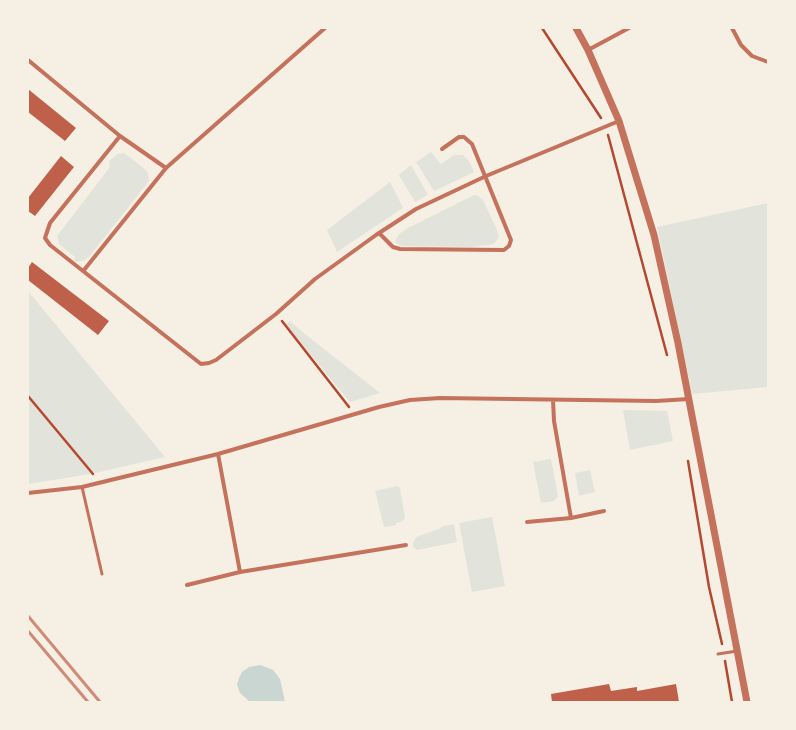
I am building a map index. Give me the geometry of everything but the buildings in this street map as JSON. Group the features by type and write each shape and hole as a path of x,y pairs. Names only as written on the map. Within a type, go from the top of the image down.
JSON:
{"street":[{"path":"84,270 166,168 325,28"},
{"path":"576,28 588,50 619,121 654,235 689,399 739,650 747,702"},
{"path":"588,50 629,28"},
{"path":"732,28 741,45 752,56 768,62"},
{"path":"28,60 120,136 166,168"},
{"path":"120,136 46,230 45,238 50,245 84,270 201,364 209,364 276,314 315,279 379,233 416,209 486,176 619,121"},
{"path":"379,233 392,247 400,249 504,250 509,246 511,240 472,144 464,137 459,137 442,149"},
{"path":"28,493 82,487 218,454 354,414 410,400 440,398 656,401 689,399"},
{"path":"553,400 554,421 571,518"},
{"path":"218,454 240,572"},
{"path":"527,522 571,518 604,511"},
{"path":"186,585 240,572 406,546"}],"lane":[{"path":"82,487 102,574"},
{"path":"718,654 739,650"}],"path":[{"path":"542,28 606,127 669,362"},
{"path":"276,314 354,414"},
{"path":"28,396 100,482"},
{"path":"686,455 712,602"}],"shaded area":[{"path":"431,152 441,164 454,155 463,155 469,161 474,172 434,191 416,162"},
{"path":"124,153 145,169 148,173 149,181 89,257 83,261 76,262 74,260 75,257 59,244 57,236 110,167 110,160 117,154"},
{"path":"411,165 428,195 415,202 399,175"},
{"path":"390,182 403,208 337,252 327,230"},
{"path":"474,195 477,195 483,200 497,230 499,237 494,244 472,247 401,246 395,242 399,234 408,228"},
{"path":"768,203 768,387 692,394 657,227"},
{"path":"28,291 165,457 91,474 28,484"},
{"path":"290,321 380,393 350,402 285,324"},
{"path":"623,410 667,411 673,441 630,450"},
{"path":"551,459 558,496 554,501 541,503 533,462"},
{"path":"590,470 595,492 579,496 575,473"},
{"path":"397,486 400,488 405,518 403,521 396,523 396,525 384,527 375,491"},
{"path":"492,517 505,586 472,592 459,523"},
{"path":"454,524 457,542 417,550 413,547 416,537 439,529 443,526"},
{"path":"260,665 273,670 280,679 285,702 250,702 240,693 237,685 242,672 249,667"}],"railway":[{"path":"28,616 100,702"},
{"path":"28,631 88,702"}]}
